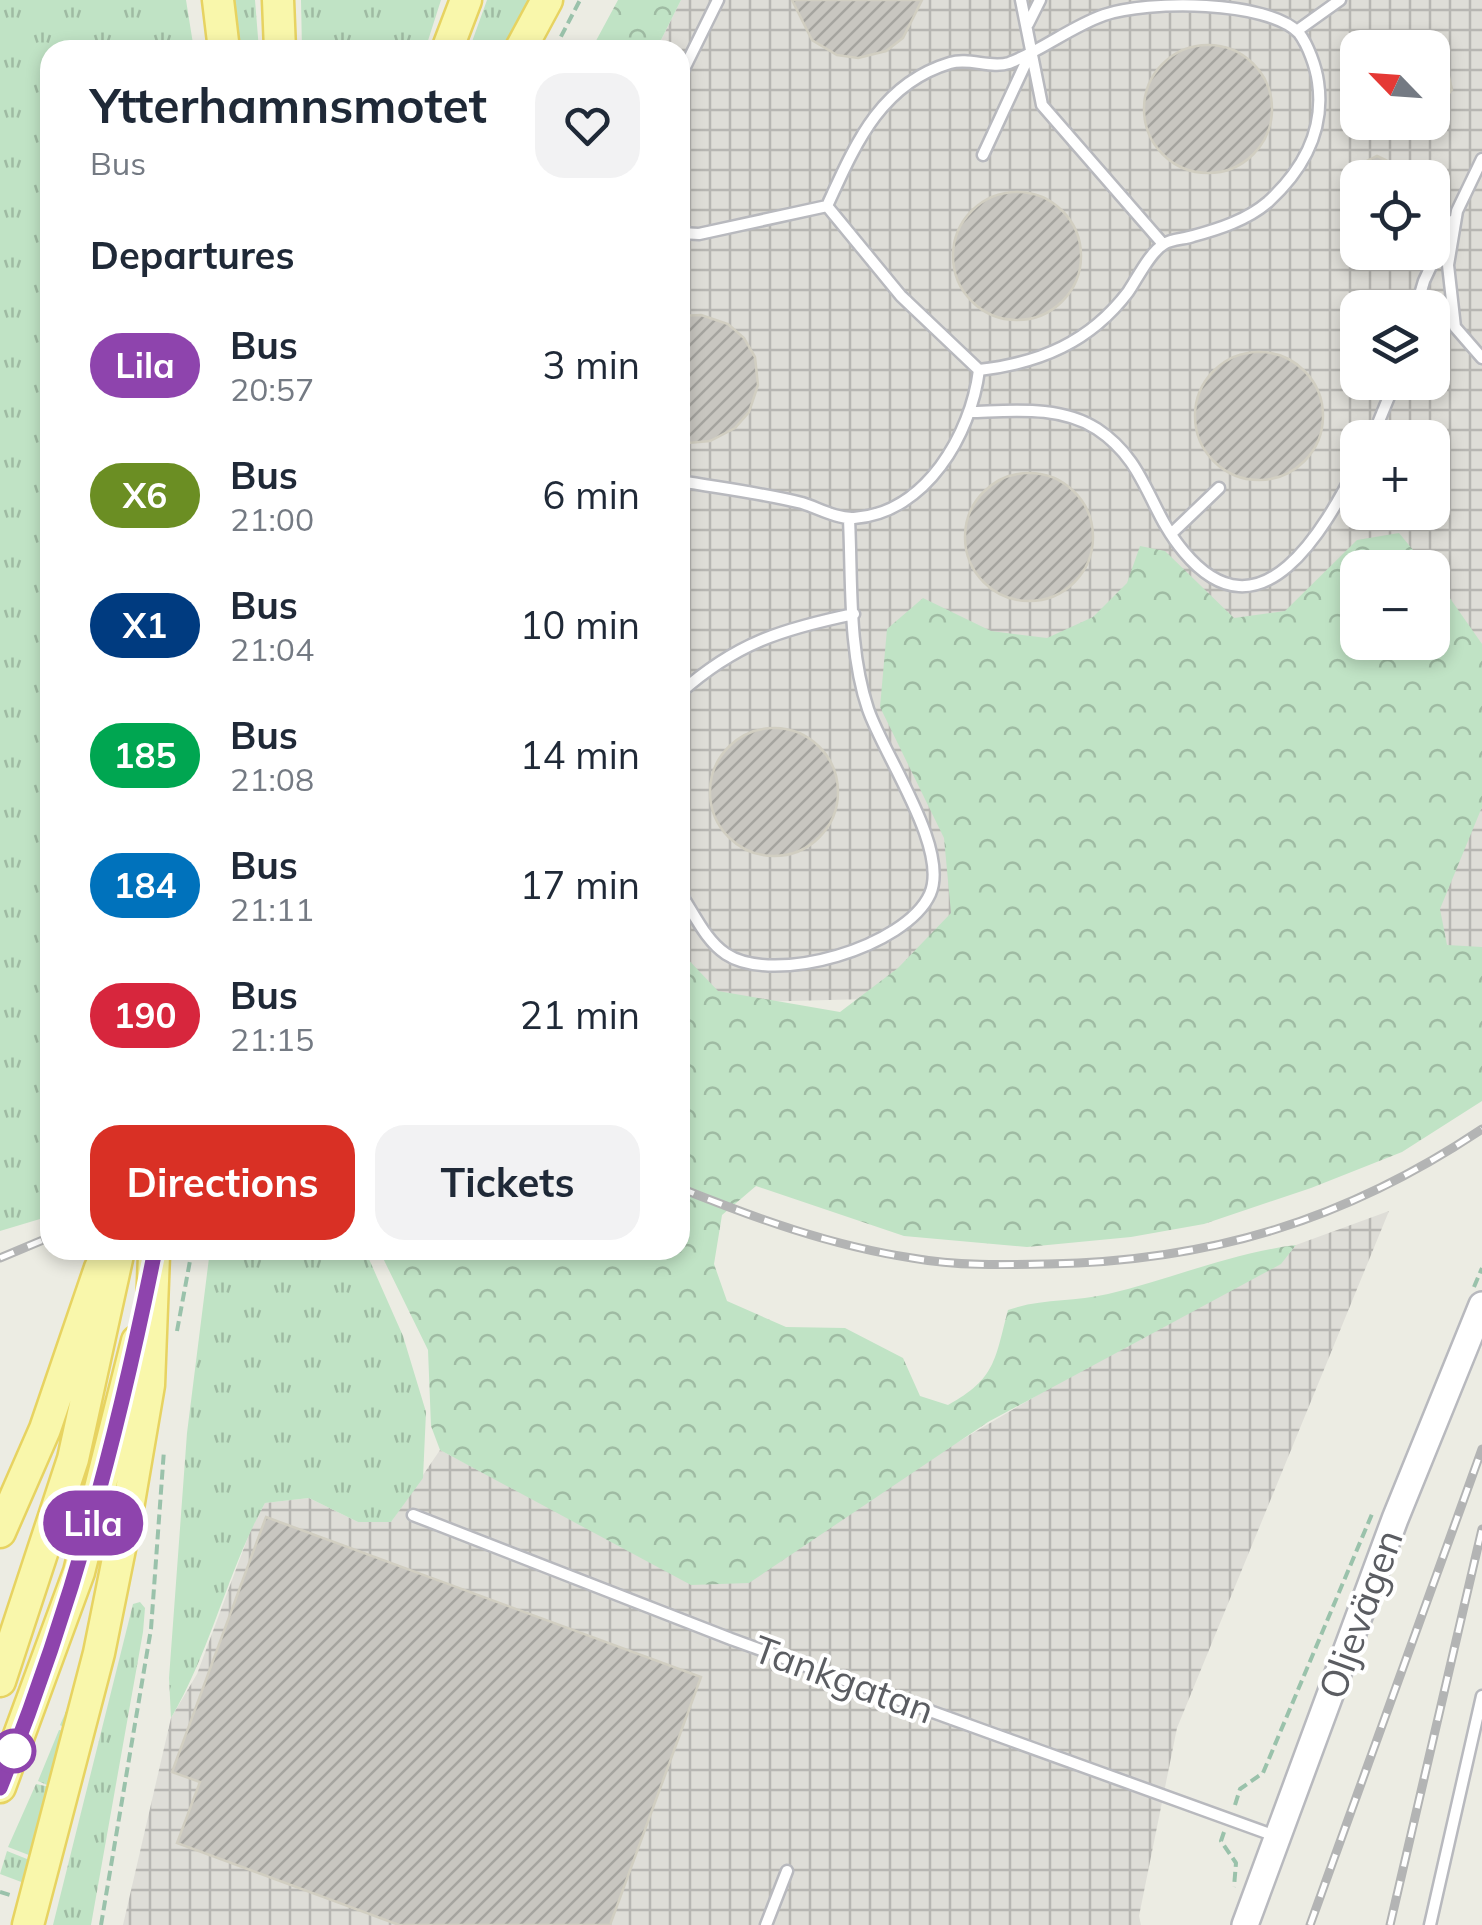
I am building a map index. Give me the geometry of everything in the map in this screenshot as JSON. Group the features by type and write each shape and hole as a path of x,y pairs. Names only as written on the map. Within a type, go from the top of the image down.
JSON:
{"main road":[{"path":"218,0 223,40"},
{"path":"278,0 280,40"},
{"path":"451,40 466,0"},
{"path":"525,40 547,0"},
{"path":"0,1532 109,1260"},
{"path":"0,1681 73,1459 111,1260"},
{"path":"0,1788 79,1572 128,1384 153,1260"},
{"path":"28,1925 99,1653 127,1514 149,1385 155,1260"}],"street":[{"name":"Oljevägen","path":"1246,1925 1474,1304"}],"lane":[{"path":"690,57 718,0"},
{"path":"1021,0 1042,105 1162,244"},
{"path":"1028,25 1040,0"},
{"path":"827,206 857,141 897,89 953,62 1003,65 1106,14 1187,0 1248,9 1298,30 1317,77 1318,127 1300,164 1266,204 1243,218 1162,244 1096,326 1036,361 980,370"},
{"path":"1298,30 1340,0"},
{"path":"983,154 1030,54"},
{"path":"1421,290 1482,158"},
{"path":"690,234 827,206"},
{"path":"827,206 901,296 980,370"},
{"path":"1457,211 1448,265 1455,327 1482,358"},
{"path":"690,483 803,504 849,519 874,515 908,497 954,450 970,412 980,370"},
{"path":"970,412 1048,412 1076,417 1098,430 1139,468 1184,553 1218,578 1256,586 1294,562 1340,494"},
{"path":"1172,533 1218,488"},
{"path":"690,907 725,954 751,966 778,966 846,953 891,936 917,915 932,892 933,867 925,837 867,708 854,614 849,519"},
{"path":"690,684 717,662 755,640 854,614"},
{"name":"Tankgatan","path":"413,1515 731,1639 1278,1837"},
{"path":"1430,1925 1482,1696"},
{"path":"766,1925 786,1871"}],"path":[{"path":"559,40 580,0"},
{"path":"175,1342 190,1260"},
{"path":"1474,1304 1482,1268"},
{"path":"101,1925 151,1628 165,1434"},
{"path":"1232,1898 1236,1863 1220,1841 1240,1789 1253,1783 1269,1759 1380,1498"}],"shaded area":[{"path":"681,0 1482,0 1482,953 983,996 715,1003 690,991 690,40 661,40"},
{"path":"1389,1211 1177,1728 1139,1916 1141,1925 123,1925 171,1718 197,1674 251,1529 265,1503 309,1498 358,1522 391,1522 440,1450 573,1520 936,1455 1110,1352 1280,1264 1296,1245"}],"green space":[{"path":"0,0 186,0 192,40 40,40 40,1219 0,1231"},
{"path":"227,0 255,0 258,40 233,40"},
{"path":"301,0 441,0 428,40 302,40"},
{"path":"487,0 534,0 514,40 473,40"},
{"path":"618,0 681,0 661,40 596,40"},
{"path":"1399,533 1413,550 1347,550 1357,540"},
{"path":"1140,546 1165,551 1234,618 1285,611 1340,557 1340,660 1450,660 1450,598 1482,644 1482,807 1440,909 1447,945 1482,947 1482,1101 1402,1152 1311,1188 1204,1224 1131,1237 1027,1247 904,1236 756,1186 722,1215 714,1264 727,1301 786,1327 845,1328 903,1358 920,1396 948,1405 985,1376 996,1355 1008,1310 1108,1294 1248,1254 1296,1245 1281,1264 988,1422 749,1583 691,1585 440,1450 431,1426 428,1350 384,1260 690,1260 690,962 718,991 840,1012 898,968 951,913 944,838 880,707 887,629 923,598 991,631 1047,638 1093,617 1127,583"},
{"path":"209,1260 369,1260 403,1336 426,1412 423,1478 391,1522 358,1522 309,1498 265,1503 171,1718 169,1678 187,1433"},
{"path":"140,1602 145,1608 143,1632 91,1925 53,1925 133,1604"},
{"path":"88,1662 31,1881 24,1883 0,1874 7,1851 32,1861 34,1857 8,1847 36,1784 54,1788 38,1781 59,1730 69,1731 60,1725"}],"building":[{"path":"792,0 922,0 903,38 886,51 858,58 837,55 812,40"},
{"path":"1208,45 1233,50 1253,64 1267,84 1272,109 1267,134 1253,154 1233,168 1208,173 1183,168 1163,154 1149,134 1144,109 1149,84 1163,64 1183,50"},
{"path":"1017,192 1042,197 1062,211 1076,231 1081,256 1076,281 1062,301 1042,315 1017,320 992,315 972,301 958,281 953,256 958,231 972,211 992,197"},
{"path":"690,316 728,324 744,338 755,357 758,385 749,412 735,428 710,441 690,443"},
{"path":"1259,352 1284,357 1304,371 1318,391 1323,416 1318,441 1304,461 1284,475 1259,480 1234,475 1214,461 1200,441 1195,416 1200,391 1214,371 1234,357"},
{"path":"1029,473 1054,478 1074,492 1088,512 1093,537 1088,562 1074,582 1054,596 1029,601 1004,596 984,582 970,562 965,537 970,512 984,492 1004,478"},
{"path":"774,728 799,733 819,747 833,767 838,792 833,817 819,837 799,851 774,856 749,851 729,837 715,817 710,792 715,767 729,747 749,733"},
{"path":"266,1517 701,1677 610,1925 399,1925 177,1843 200,1782 172,1772"}],"railway":[{"path":"690,1192 794,1230 912,1258 997,1265 1108,1261 1221,1244 1275,1230 1380,1188 1482,1129"},
{"path":"0,1258 40,1241"},
{"path":"1310,1925 1482,1449"},
{"path":"1390,1925 1482,1529"}],"bus line":[{"name":"Lila","path":"0,1788 79,1572 132,1367 153,1260"}]}
